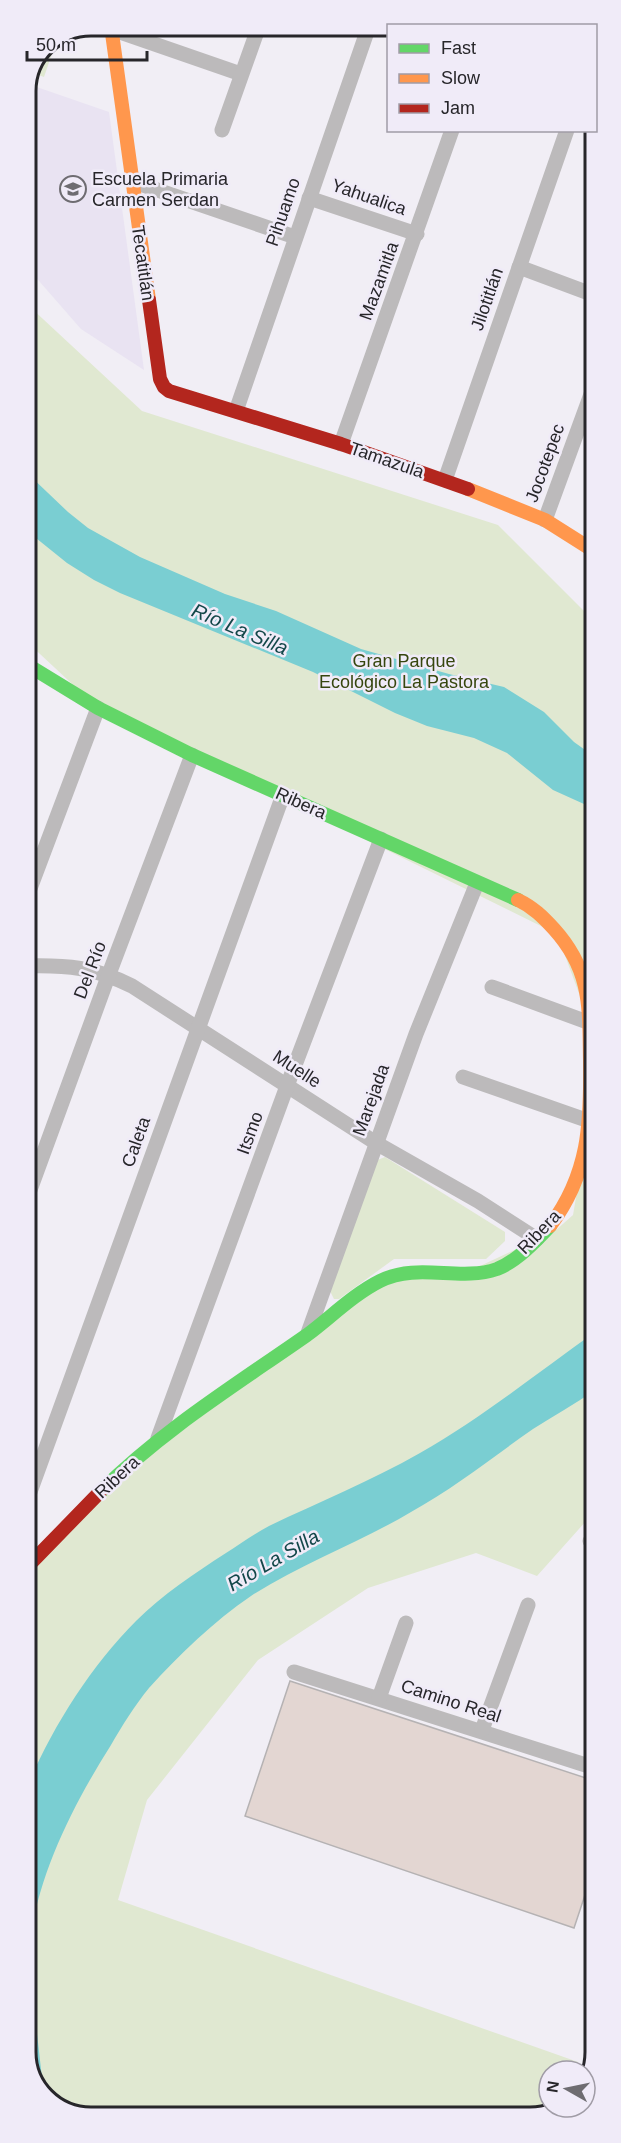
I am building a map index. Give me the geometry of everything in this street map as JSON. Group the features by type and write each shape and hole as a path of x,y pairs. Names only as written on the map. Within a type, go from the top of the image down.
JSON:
{"street":[{"name":"Tecatitlán","path":"112,36 160,379 164,387 169,390"},
{"path":"136,36 241,74"},
{"path":"222,129 255,36"},
{"name":"Pihuamo","path":"236,411 366,36"},
{"name":"Mazamitla","path":"341,444 451,132"},
{"name":"Jilotitlán","path":"445,480 566,132"},
{"path":"132,181 295,237"},
{"name":"Yahualica","path":"309,198 417,234"},
{"path":"519,267 585,292"},
{"name":"Tamazula","path":"169,390 341,444 445,480 545,520 585,545"},
{"name":"Jocotepec","path":"545,520 585,411"},
{"name":"Ribera","path":"36,670 99,708 192,755 477,883 515,897 529,905 557,934 581,968 585,981"},
{"path":"36,873 99,708"},
{"name":"Del Río","path":"36,1174 192,755"},
{"name":"Caleta","path":"36,1475 283,795"},
{"name":"Itsmo","path":"157,1440 381,839"},
{"name":"Marejada","path":"308,1334 416,1034 477,883"},
{"name":"Muelle","path":"36,966 80,967 109,974 198,1028 376,1143 478,1201 537,1239"},
{"path":"492,987 585,1021"},
{"path":"463,1077 585,1120"},
{"name":"Ribera","path":"36,1559 110,1483 157,1440 224,1390 308,1334 379,1282 390,1276 415,1272 484,1272 511,1261 550,1226 571,1195 585,1151"},
{"path":"482,1730 528,1605"},
{"path":"379,1698 406,1623"},
{"name":"Camino Real","path":"294,1672 585,1760"}],"shaded area":[{"name":"Escuela Primaria Carmen Serdan","path":"36,87 109,112 144,370 81,329 36,277"}],"green space":[{"path":"53,51 44,77 38,75 40,70"},
{"name":"Gran Parque Ecológico La Pastora","path":"36,313 142,411 498,525 585,612 585,1010 557,934 98,708 36,650"},
{"name":"Gran Parque Ecológico La Pastora","path":"585,1144 585,1522 537,1576 476,1553 368,1588 258,1660 147,1800 118,1900 569,2059 537,2059 537,2106 530,2107 87,2107 63,2100 43,2080 36,2052 36,1558 95,1497 379,1282 465,1273 555,1231 573,1215"},
{"path":"385,1157 505,1232 505,1241 486,1259 394,1259 339,1299 334,1299 330,1291 375,1161"}],"water":[{"name":"Río La Silla","path":"36,482 88,528 140,557 225,594 276,611 361,649 504,687 544,712 585,750 585,804 553,790 507,753 474,738 427,726 395,713 313,672 120,593 67,563 36,538"},
{"name":"Río La Silla","path":"585,1339 585,1397 533,1429 427,1503 371,1534 290,1573 251,1596 197,1639 160,1676 124,1723 85,1789 52,1859 36,1908 36,1767 74,1699 119,1639 146,1611 168,1593 252,1536 383,1473 420,1453 487,1410"},
{"path":"36,2031 42,2077 37,2063"}],"building":[{"path":"290,1681 585,1778 585,1895 574,1928 245,1816"}],"traffic: fast":[{"path":"36,670 98,708 192,755 518,900"},
{"path":"100,1492 174,1428 307,1335 370,1286 394,1276 409,1273 468,1274 497,1269 519,1256 550,1226"}],"traffic: slow":[{"path":"112,36 149,300"},
{"path":"468,489 545,520 585,545"},
{"path":"518,900 542,916 554,929 576,960 585,987"},
{"path":"550,1226 573,1187 585,1148"}],"traffic: jam":[{"path":"149,300 160,379 169,391 341,444 468,489"},
{"path":"36,1558 100,1492"}],"place":[{"name":"Escuela Primaria Carmen Serdan","path":"73,189"}]}
